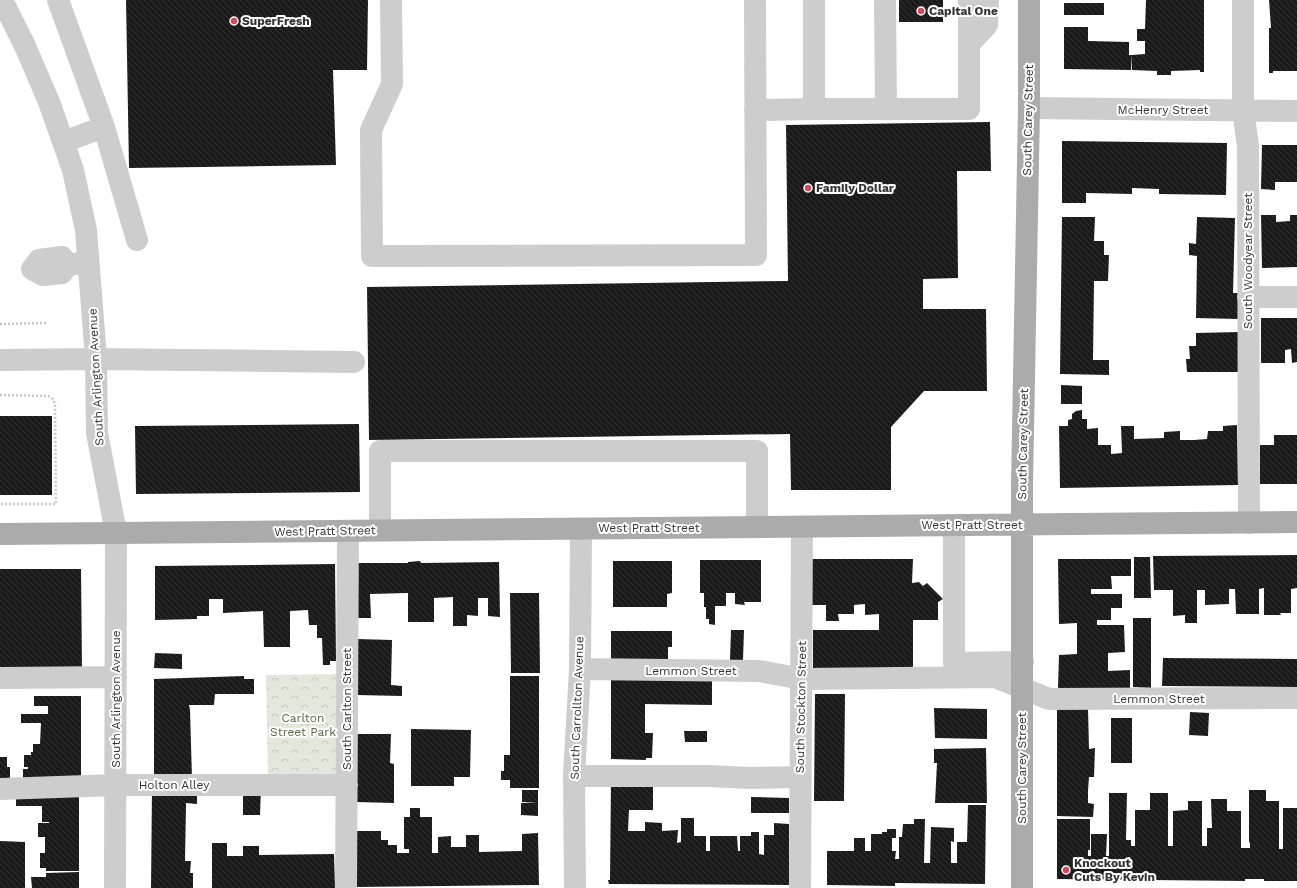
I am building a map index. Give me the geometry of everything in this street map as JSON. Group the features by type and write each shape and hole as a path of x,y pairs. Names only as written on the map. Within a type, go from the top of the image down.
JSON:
{"main road":[{"name":"South Carey Street","path":"1022,888 1022,477 1029,108 1029,0"},
{"name":"West Pratt Street","path":"0,534 1297,522"}],"street":[{"name":"South Arlington Avenue","path":"2,0 25,46 49,102 72,170 86,230 78,263 96,359 97,433 116,533 115,888"},
{"path":"58,0 104,127 137,240"},
{"path":"391,0 392,84 371,130 372,256 756,255 755,0"},
{"path":"814,0 814,109"},
{"path":"885,0 886,109"},
{"path":"956,0 957,8 969,34"},
{"path":"755,110 969,109 968,0"},
{"path":"969,34 978,8 979,0"},
{"path":"969,34 988,24 988,0"},
{"name":"South Woodyear Street","path":"1243,0 1242,110 1248,146 1250,523"},
{"name":"McHenry Street","path":"1029,108 1297,111"},
{"path":"63,142 104,127"},
{"path":"1248,297 1297,297"},
{"path":"0,360 96,359 354,362"},
{"path":"380,530 380,451 757,451 757,527"},
{"path":"954,525 954,663 1023,662"},
{"name":"South Stockton Street","path":"800,888 802,527"},
{"name":"South Carrollton Avenue","path":"575,888 574,776 580,670 581,528"},
{"name":"South Carlton Street","path":"346,888 348,531"},
{"name":"Lemmon Street","path":"580,670 759,671 802,680 996,677 1049,699 1297,698"},
{"path":"0,678 116,677"},
{"path":"574,776 708,776 750,778 800,777"},
{"name":"Holton Alley","path":"0,788 115,784 347,785"}],"path":[{"path":"0,324 48,323"},
{"path":"0,395 48,396 53,399 55,404 56,504 0,504"}],"green space":[{"name":"Carlton Street Park","path":"339,674 341,775 268,777 266,675"}],"building":[{"path":"126,0 368,0 367,70 333,70 336,165 129,168"},
{"name":"Capital One","path":"899,0 943,0 943,22 899,22"},
{"path":"1146,0 1204,0 1204,72 1200,72 1200,70 1171,71 1171,75 1157,75 1157,71 1132,70 1132,55 1145,54 1145,41 1137,41 1137,29 1145,29"},
{"path":"1269,0 1297,0 1297,71 1273,71 1273,73 1269,73 1269,28 1271,28"},
{"path":"1064,3 1104,3 1104,15 1064,15"},
{"path":"1064,27 1088,27 1088,41 1129,42 1129,55 1132,55 1131,70 1064,69"},
{"path":"990,122 991,171 957,171 958,278 923,279 923,309 986,309 987,391 924,391 891,427 891,490 791,490 790,434 369,440 367,287 788,281 786,125"},
{"path":"1062,141 1227,143 1226,195 1159,194 1159,189 1132,188 1132,194 1086,193 1086,203 1062,203"},
{"path":"1262,145 1297,145 1297,182 1275,182 1275,190 1261,189"},
{"path":"1261,215 1276,215 1276,222 1290,221 1290,215 1297,215 1297,267 1262,268"},
{"path":"1062,217 1095,217 1094,241 1104,241 1104,255 1109,255 1108,281 1094,281 1093,360 1109,360 1109,375 1060,374"},
{"path":"1197,217 1235,218 1233,293 1239,293 1238,319 1196,318 1197,256 1189,255 1189,243 1196,244"},
{"path":"1261,318 1297,318 1297,362 1292,363 1291,349 1285,350 1285,363 1261,363"},
{"path":"1239,332 1238,372 1187,372 1186,359 1190,359 1189,346 1196,346 1196,333"},
{"path":"1061,385 1082,386 1082,404 1061,404"},
{"path":"1082,410 1082,419 1087,419 1087,429 1098,428 1098,445 1111,445 1111,454 1122,453 1121,426 1134,426 1134,439 1164,438 1164,432 1180,431 1180,440 1194,440 1207,439 1208,431 1223,431 1223,426 1237,425 1238,485 1060,488 1059,426 1068,426 1068,420 1072,419 1072,414 1076,411"},
{"path":"0,416 52,416 52,495 0,495"},
{"path":"359,424 360,492 136,494 135,426"},
{"path":"1274,435 1297,435 1297,484 1260,484 1260,445 1274,445"},
{"path":"1297,555 1297,588 1291,589 1291,613 1280,613 1281,615 1264,615 1264,588 1259,589 1259,614 1236,614 1235,589 1229,589 1229,604 1205,605 1205,590 1197,590 1197,623 1185,623 1185,615 1173,616 1173,590 1154,590 1153,556"},
{"path":"1134,557 1150,557 1151,598 1134,598"},
{"path":"810,559 913,559 912,583 919,582 923,586 927,583 943,599 938,602 938,620 913,620 913,670 813,669 813,630 879,630 879,614 865,615 865,604 854,605 854,614 838,614 839,621 826,621 826,605 810,605"},
{"path":"1058,559 1131,559 1131,576 1111,576 1112,589 1091,589 1091,594 1122,594 1122,608 1111,608 1111,620 1097,620 1097,625 1124,625 1125,652 1108,653 1108,671 1130,670 1130,688 1058,688 1059,655 1077,654 1077,623 1059,624"},
{"path":"700,560 761,560 761,602 744,602 745,605 735,604 735,593 726,593 726,606 715,606 715,625 709,624 709,619 706,619 706,607 704,607 704,593 700,593"},
{"path":"420,561 421,563 499,562 500,617 488,616 488,598 478,598 478,616 467,615 467,626 453,626 453,597 434,598 434,622 408,622 408,593 370,594 371,618 357,618 356,563 408,563"},
{"path":"613,561 672,561 672,593 667,594 667,607 613,607"},
{"path":"335,564 336,661 330,661 330,665 323,665 322,638 317,638 317,625 309,625 308,610 290,611 290,647 264,647 263,611 223,613 223,599 209,599 209,616 197,616 197,619 155,620 155,566"},
{"path":"0,569 81,569 82,670 0,670"},
{"path":"510,593 539,593 540,673 511,673"},
{"path":"1133,618 1151,618 1151,688 1133,687"},
{"path":"731,630 744,630 743,660 730,660"},
{"path":"611,631 672,631 672,647 668,647 668,661 611,661"},
{"path":"357,639 392,640 391,685 402,686 402,696 357,695"},
{"path":"155,653 182,654 182,669 154,668"},
{"path":"1163,658 1297,659 1297,687 1162,686"},
{"path":"611,674 712,674 712,705 645,704 645,733 653,733 652,758 646,758 646,760 611,759"},
{"path":"244,676 244,679 254,679 254,694 215,694 214,705 189,705 192,778 154,778 154,679"},
{"path":"510,676 539,676 539,788 510,788 510,780 501,780 501,771 504,771 504,755 510,755"},
{"path":"815,694 845,694 844,801 814,801"},
{"path":"34,696 81,696 81,782 23,779 23,769 28,769 28,767 24,767 24,755 31,755 31,752 33,752 33,744 40,744 41,723 21,723 21,714 48,714 48,706 34,706"},
{"path":"934,708 987,709 987,739 935,738"},
{"path":"1057,709 1088,709 1089,749 1095,748 1094,777 1089,777 1088,791 1088,803 1094,804 1093,817 1057,816"},
{"path":"1190,712 1209,713 1208,736 1189,735"},
{"path":"1111,718 1132,718 1132,763 1111,763"},
{"path":"411,729 471,730 470,777 454,777 454,786 411,786"},
{"path":"684,731 707,731 707,742 685,742"},
{"path":"356,734 391,734 390,763 394,764 394,803 356,802"},
{"path":"986,748 987,803 935,803 937,763 934,763 934,749"},
{"path":"0,757 7,757 7,767 10,767 10,782 0,782"},
{"path":"611,782 653,782 653,810 629,810 628,831 645,831 645,822 662,823 662,831 678,830 677,843 681,842 681,818 694,818 694,836 706,836 706,851 710,851 710,836 737,836 738,851 740,851 740,836 751,836 751,832 759,832 759,854 764,855 764,835 774,835 774,823 789,824 789,885 609,884"},
{"path":"243,787 261,788 260,815 243,815"},
{"path":"152,789 197,792 197,804 186,803 185,861 191,861 190,873 193,873 193,888 151,888"},
{"path":"16,790 79,790 79,871 46,871 46,868 40,868 40,853 45,853 45,837 38,837 38,823 49,822 42,822 42,806 16,806"},
{"path":"522,790 538,790 538,803 522,802"},
{"path":"1249,790 1266,790 1266,801 1279,801 1279,849 1283,849 1283,808 1297,808 1297,881 1264,881 1264,879 1245,879 1245,881 1057,879 1057,819 1090,819 1090,850 1088,850 1088,856 1091,856 1091,834 1107,834 1106,856 1109,856 1109,793 1127,793 1126,840 1131,840 1131,846 1135,846 1135,810 1150,810 1150,793 1168,793 1168,846 1173,846 1173,811 1188,810 1188,801 1202,801 1202,846 1207,846 1207,828 1212,828 1211,799 1227,799 1227,811 1241,811 1241,848 1250,848"},
{"path":"751,797 789,798 789,813 751,813"},
{"path":"521,803 538,803 538,816 521,815"},
{"path":"968,805 986,805 985,884 895,883 895,886 827,885 827,851 854,851 854,838 865,838 865,851 871,851 871,834 882,834 882,832 887,832 887,829 896,829 896,838 892,838 892,851 896,851 895,859 899,859 899,837 902,837 903,824 914,824 914,819 925,819 924,863 930,863 931,827 954,828 954,842 951,841 951,863 957,863 957,842 967,842"},
{"path":"410,808 420,808 420,817 432,817 432,853 438,853 438,837 451,836 451,847 466,847 466,835 479,835 479,852 522,851 522,834 538,833 539,885 356,887 356,831 381,831 381,840 388,840 388,845 397,845 397,853 409,853 409,849 404,849 404,817 410,817"},
{"path":"0,841 25,842 25,888 0,888"},
{"path":"212,843 227,843 227,856 243,856 243,846 259,846 259,855 334,854 335,888 212,888"},
{"path":"79,872 79,888 32,888 31,877 46,877 46,873"}],"place":[{"name":"Capital One","path":"921,11"},
{"name":"SuperFresh","path":"234,21"},
{"name":"Family Dollar","path":"808,188"},
{"name":"Knockout Cuts By Kevin","path":"1066,870"}]}
